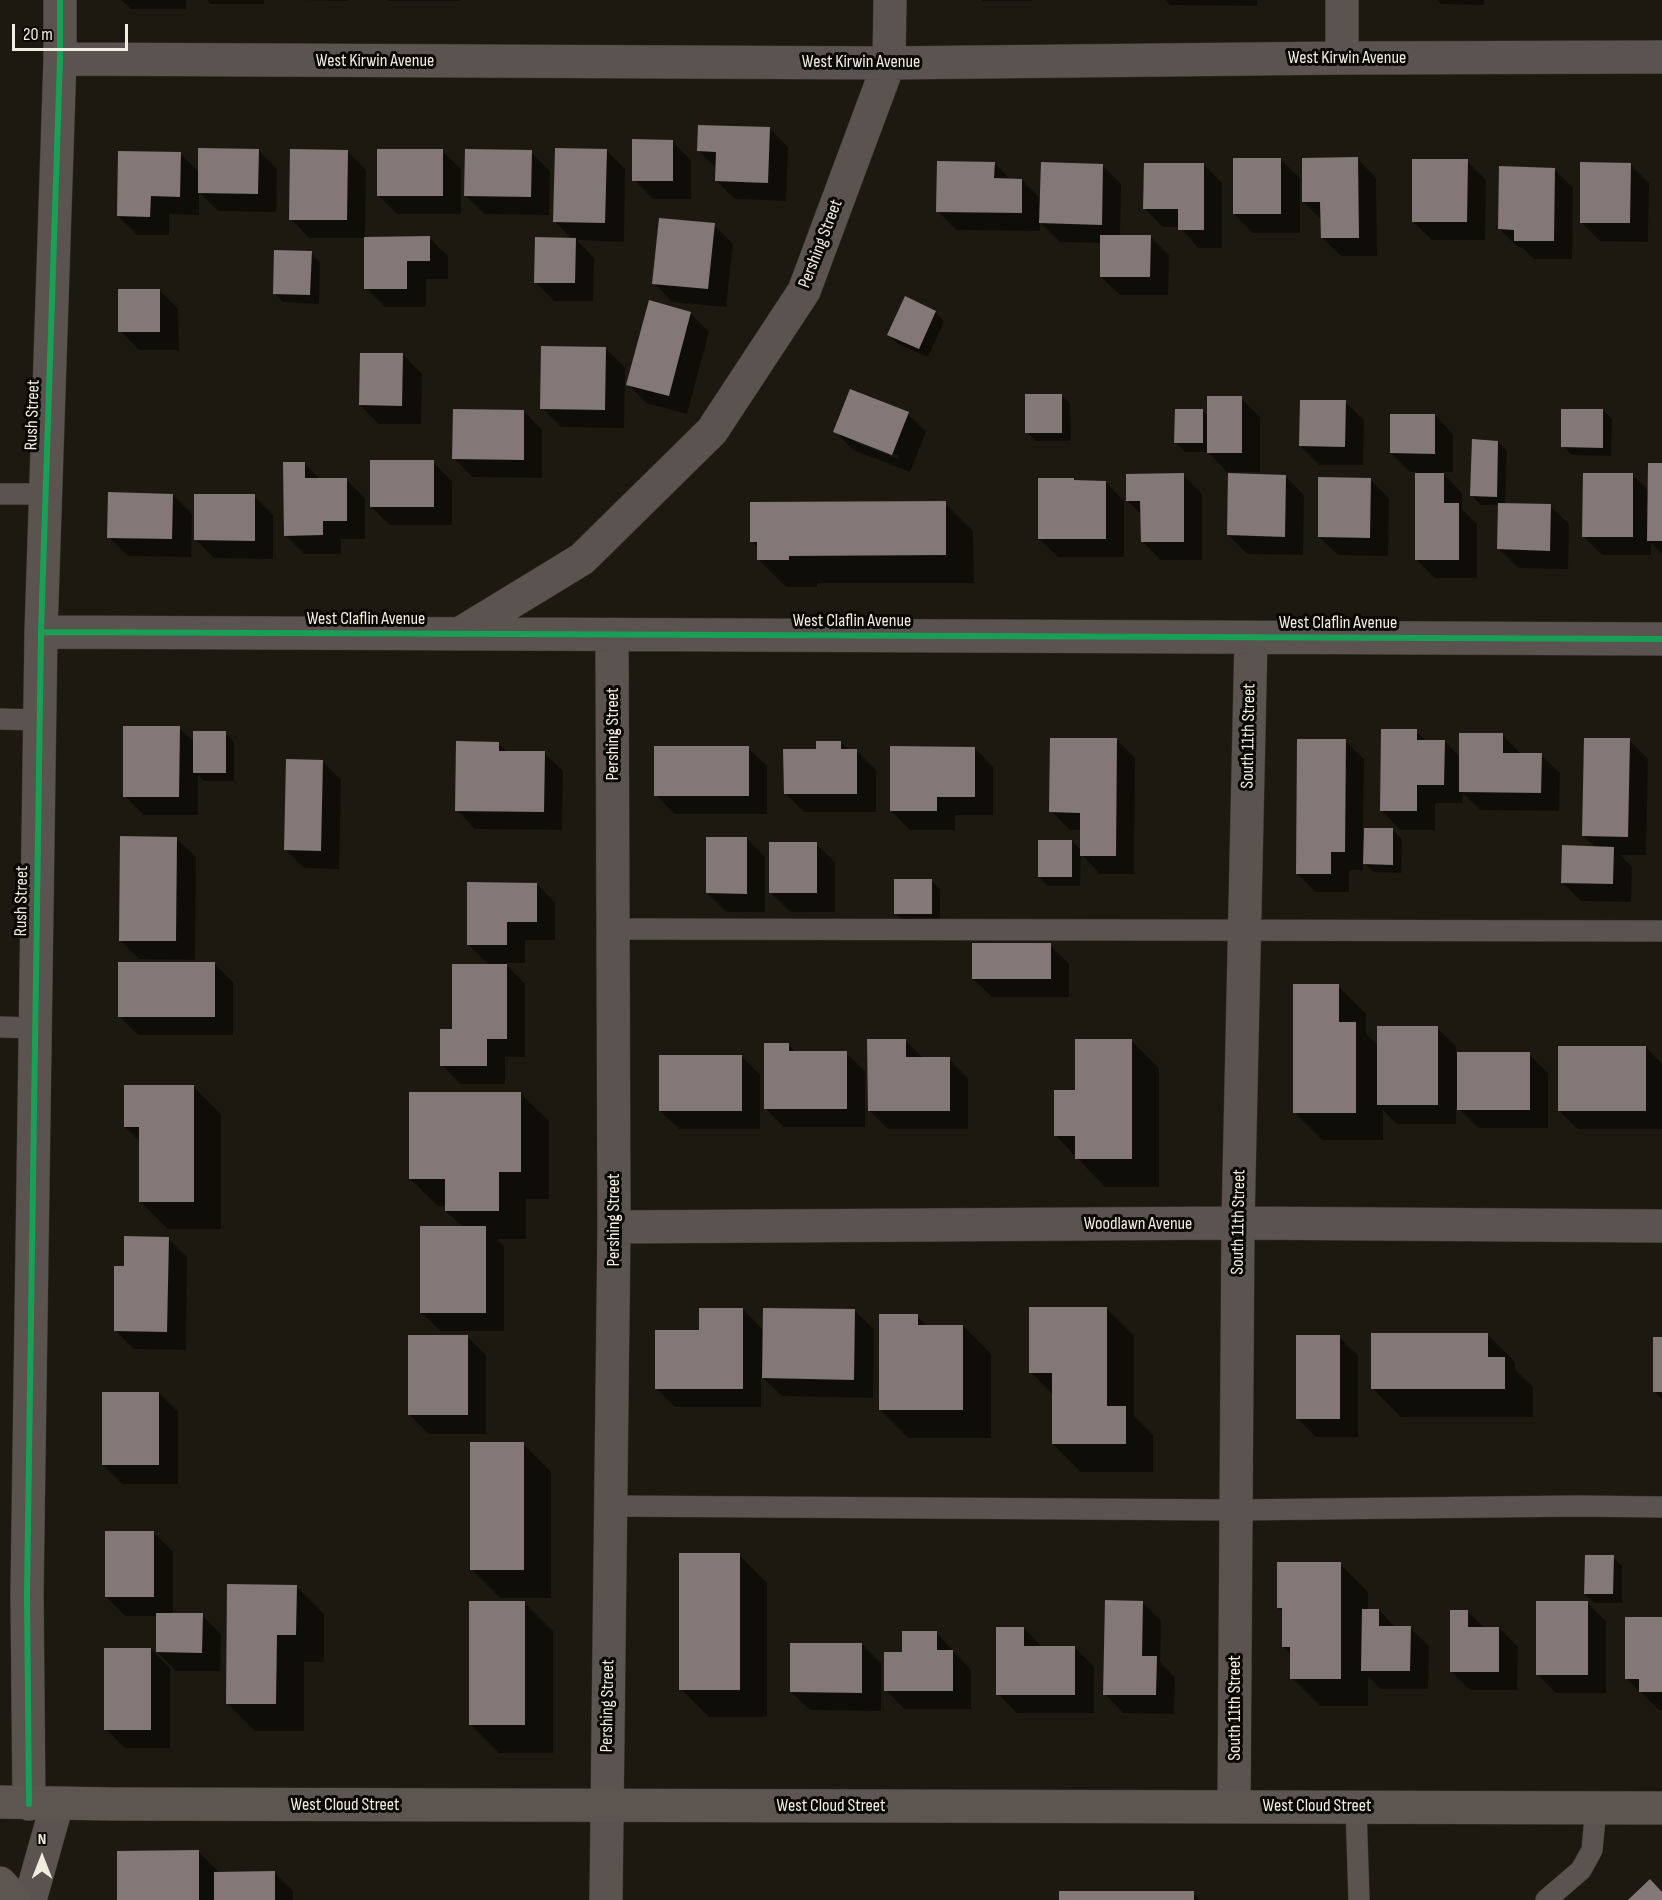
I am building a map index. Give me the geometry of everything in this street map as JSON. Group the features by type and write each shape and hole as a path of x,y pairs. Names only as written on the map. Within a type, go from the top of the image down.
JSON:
{"main road":[{"name":"West Cloud Street","path":"29,1803 1662,1808"},
{"path":"0,1883 15,1900"}],"street":[{"name":"Rush Street","path":"30,1900 29,1803 13,1593 35,1028 41,632 60,60 60,0"},
{"name":"Pershing Street","path":"459,634 582,559 712,431 804,291 889,63 890,0"},
{"path":"1342,0 1342,58"},
{"name":"West Kirwin Avenue","path":"60,60 889,63 1662,57"},
{"name":"West Claflin Avenue","path":"41,632 1662,639"},
{"name":"Pershing Street","path":"606,1900 614,1227 612,635"},
{"name":"South 11th Street","path":"1234,1806 1238,1223 1251,638"},
{"name":"Woodlawn Avenue","path":"614,1227 1238,1223 1662,1226"}],"lane":[{"path":"0,494 46,494"},
{"path":"0,719 40,720"},
{"path":"614,929 1662,931"},
{"path":"0,1027 35,1028"},
{"path":"610,1506 1236,1510 1662,1507"},
{"path":"1356,1806 1359,1900"},
{"path":"1546,1900 1581,1870 1592,1850 1596,1808"}],"building":[{"path":"698,125 770,127 768,183 715,181 716,152 697,151"},
{"path":"632,139 673,140 673,181 632,181"},
{"path":"198,148 259,149 258,194 198,193"},
{"path":"555,148 607,149 605,223 553,222"},
{"path":"290,149 348,150 347,220 289,220"},
{"path":"377,149 443,149 443,196 377,196"},
{"path":"465,149 532,150 531,197 464,196"},
{"path":"118,151 181,152 180,197 151,196 150,217 117,216"},
{"path":"1358,157 1359,238 1321,238 1320,202 1302,202 1302,158"},
{"path":"1233,158 1281,158 1281,214 1233,214"},
{"path":"1412,159 1468,159 1467,222 1412,222"},
{"path":"937,161 995,162 994,178 1022,179 1022,213 936,212"},
{"path":"1041,162 1103,164 1102,225 1039,223"},
{"path":"1580,162 1631,163 1630,223 1580,223"},
{"path":"1144,163 1204,163 1204,230 1178,230 1178,209 1143,209"},
{"path":"1499,166 1555,168 1554,241 1514,241 1514,230 1498,229"},
{"path":"659,218 715,223 708,289 652,284"},
{"path":"1100,235 1151,235 1150,277 1100,277"},
{"path":"430,236 430,261 407,261 407,289 364,289 364,237"},
{"path":"535,237 576,238 575,283 534,283"},
{"path":"274,250 312,251 310,295 273,294"},
{"path":"118,289 160,289 160,332 118,332"},
{"path":"905,296 936,311 919,349 887,335"},
{"path":"649,300 691,312 669,396 626,385"},
{"path":"541,346 606,347 605,410 540,409"},
{"path":"360,353 403,353 402,406 359,405"},
{"path":"850,389 909,412 892,455 833,432"},
{"path":"1025,394 1062,394 1062,433 1025,433"},
{"path":"1207,396 1242,396 1242,453 1207,453"},
{"path":"1300,400 1346,400 1345,447 1299,446"},
{"path":"453,409 524,410 524,460 452,459"},
{"path":"1175,409 1203,409 1203,443 1174,443"},
{"path":"1561,409 1603,409 1603,448 1561,447"},
{"path":"1390,414 1435,414 1435,454 1390,453"},
{"path":"1472,439 1498,441 1497,497 1470,496"},
{"path":"370,460 434,460 434,507 370,507"},
{"path":"283,462 305,462 305,478 347,478 347,521 323,521 323,535 284,536"},
{"path":"1648,463 1662,463 1662,541 1647,541"},
{"path":"1184,473 1184,542 1141,542 1140,501 1126,501 1126,474"},
{"path":"1228,473 1286,475 1285,537 1227,535"},
{"path":"1415,473 1444,473 1444,503 1459,503 1459,560 1415,560"},
{"path":"1583,473 1633,473 1633,537 1582,537"},
{"path":"1318,477 1371,478 1370,538 1318,537"},
{"path":"1038,478 1106,481 1106,539 1038,539"},
{"path":"108,492 173,494 172,539 107,538"},
{"path":"194,494 255,494 255,541 194,540"},
{"path":"946,501 946,555 789,556 789,560 757,560 757,542 750,542 750,502"},
{"path":"1498,503 1551,504 1550,551 1497,549"},
{"path":"123,726 180,726 179,797 123,797"},
{"path":"1381,729 1417,729 1417,740 1445,740 1444,785 1417,785 1417,811 1380,811"},
{"path":"193,731 226,731 226,773 193,773"},
{"path":"1459,733 1503,733 1503,753 1542,753 1541,793 1459,792"},
{"path":"1050,738 1117,738 1116,856 1080,856 1080,813 1049,812"},
{"path":"1584,738 1630,738 1628,837 1582,836"},
{"path":"1297,739 1346,739 1345,852 1331,852 1331,874 1296,874"},
{"path":"456,741 499,742 499,751 545,751 544,812 455,811"},
{"path":"816,741 841,741 841,749 857,749 857,794 784,794 783,749 816,749"},
{"path":"654,746 749,746 749,796 654,796"},
{"path":"890,746 975,747 975,797 937,797 937,811 890,811"},
{"path":"286,759 323,760 321,851 284,850"},
{"path":"1364,828 1393,828 1393,865 1363,864"},
{"path":"120,836 177,837 176,941 119,941"},
{"path":"706,837 747,837 747,894 706,893"},
{"path":"1038,840 1072,840 1072,877 1038,877"},
{"path":"769,842 817,842 817,893 769,893"},
{"path":"1562,845 1614,847 1613,884 1561,883"},
{"path":"894,879 932,879 932,914 894,914"},
{"path":"467,882 537,883 537,922 507,922 507,945 467,945"},
{"path":"972,943 1051,943 1051,979 972,979"},
{"path":"118,962 215,962 215,1017 118,1017"},
{"path":"452,964 507,964 507,1039 487,1039 487,1066 440,1066 440,1029 452,1029"},
{"path":"1293,984 1339,984 1339,1022 1356,1022 1356,1113 1293,1113"},
{"path":"1377,1026 1438,1026 1438,1105 1377,1105"},
{"path":"867,1039 906,1039 906,1057 950,1057 950,1111 868,1111"},
{"path":"1075,1039 1132,1039 1132,1159 1075,1159 1075,1136 1054,1136 1054,1090 1075,1090"},
{"path":"764,1043 789,1043 789,1051 847,1051 847,1109 764,1109"},
{"path":"1558,1046 1646,1046 1646,1111 1558,1111"},
{"path":"1457,1052 1530,1052 1530,1110 1457,1110"},
{"path":"659,1055 742,1055 742,1111 659,1111"},
{"path":"124,1085 194,1085 194,1202 139,1202 139,1127 124,1127"},
{"path":"409,1092 521,1092 521,1172 499,1172 499,1211 445,1211 445,1179 409,1179"},
{"path":"420,1226 486,1226 486,1313 420,1313"},
{"path":"124,1236 169,1237 167,1332 114,1331 114,1266 124,1266"},
{"path":"1029,1307 1107,1307 1107,1406 1126,1406 1126,1444 1052,1444 1052,1373 1029,1373"},
{"path":"699,1308 743,1308 743,1389 655,1389 655,1330 699,1330"},
{"path":"763,1308 855,1309 854,1380 762,1378"},
{"path":"879,1314 918,1314 918,1325 963,1325 963,1410 879,1410"},
{"path":"1371,1333 1488,1333 1488,1357 1505,1357 1505,1389 1371,1389"},
{"path":"408,1335 468,1335 468,1415 408,1415"},
{"path":"1296,1335 1340,1335 1340,1419 1296,1419"},
{"path":"1653,1337 1662,1337 1662,1392 1653,1392"},
{"path":"102,1392 159,1392 159,1465 102,1465"},
{"path":"470,1442 524,1442 524,1570 470,1570"},
{"path":"105,1531 154,1531 154,1597 105,1597"},
{"path":"679,1553 740,1553 740,1690 679,1690"},
{"path":"1585,1555 1614,1555 1613,1594 1584,1594"},
{"path":"1277,1562 1341,1562 1341,1679 1290,1679 1290,1647 1282,1647 1282,1608 1277,1608"},
{"path":"227,1584 297,1585 296,1635 277,1635 276,1704 226,1704"},
{"path":"1105,1600 1143,1601 1142,1656 1157,1656 1156,1695 1103,1695"},
{"path":"469,1601 525,1601 525,1725 469,1725"},
{"path":"1536,1601 1588,1601 1588,1675 1536,1675"},
{"path":"1362,1609 1379,1609 1379,1626 1411,1626 1410,1671 1361,1671"},
{"path":"1450,1610 1468,1610 1468,1627 1499,1627 1499,1672 1450,1672"},
{"path":"156,1613 203,1613 202,1653 156,1652"},
{"path":"1625,1617 1662,1617 1662,1692 1639,1692 1639,1679 1625,1679"},
{"path":"996,1627 1024,1627 1024,1646 1075,1646 1075,1695 996,1695"},
{"path":"902,1631 937,1631 937,1650 953,1650 953,1691 884,1691 884,1652 902,1652"},
{"path":"790,1643 862,1643 862,1693 790,1692"},
{"path":"104,1648 151,1648 151,1730 104,1730"},
{"path":"199,1850 199,1900 117,1900 117,1851"},
{"path":"275,1871 275,1900 214,1900 214,1872"},
{"path":"1650,1879 1662,1892 1662,1900 1628,1900"},
{"path":"1059,1891 1194,1891 1194,1900 1059,1900"}],"cycle path":[{"path":"29,1804 27,1593 41,632 60,0"},
{"path":"41,632 1662,639"}]}
